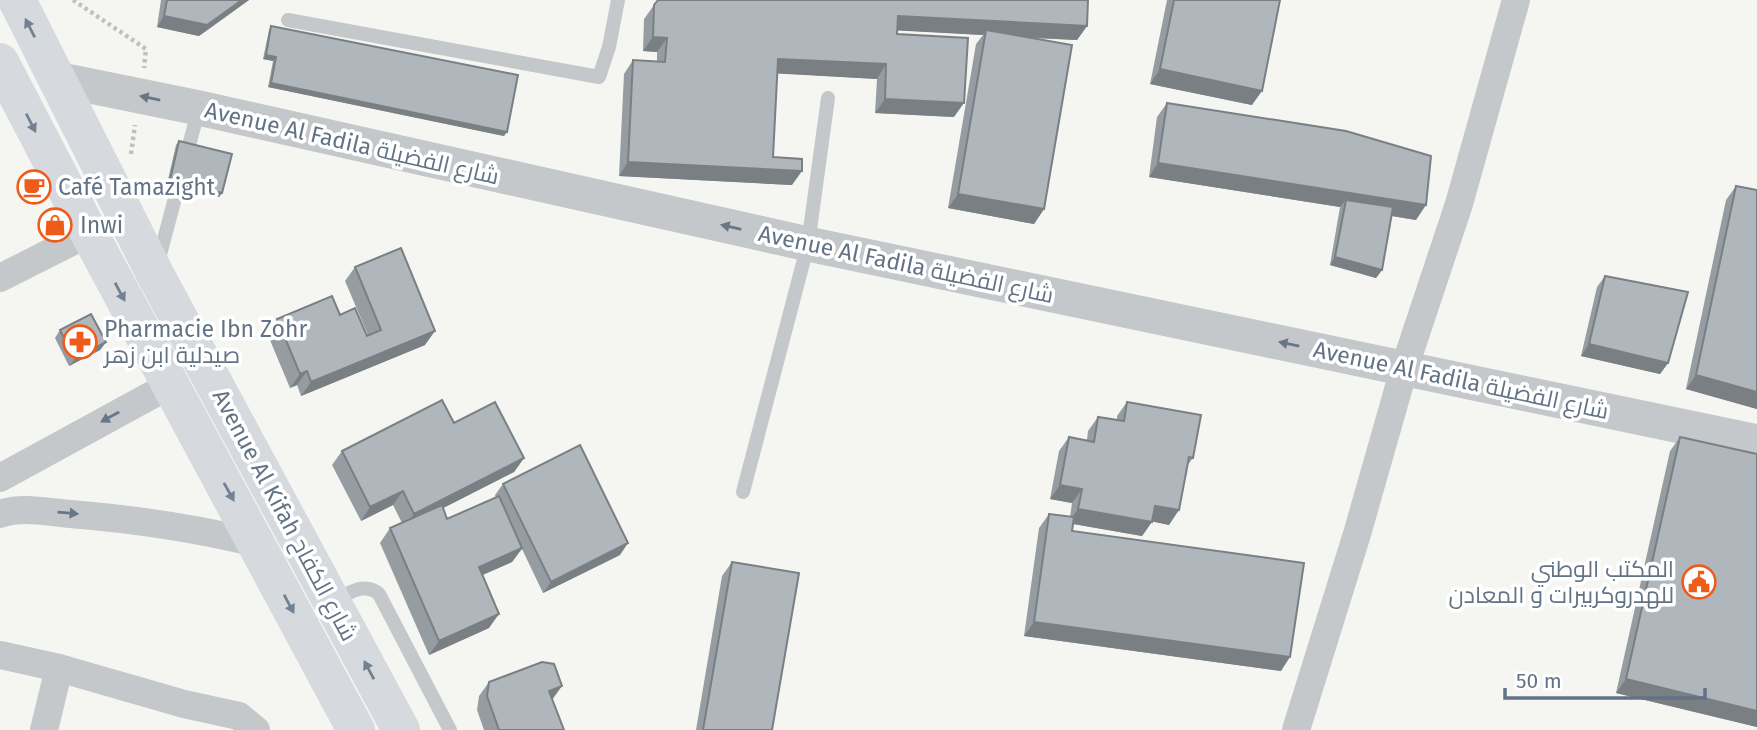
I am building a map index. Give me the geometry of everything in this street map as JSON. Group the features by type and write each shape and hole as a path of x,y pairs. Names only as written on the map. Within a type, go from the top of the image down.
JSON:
{"main road":[{"name":"Avenue Al Kifah شارع الكفاح","path":"18,0 155,274 401,730"},
{"name":"Avenue Al Kifah شارع الكفاح","path":"3,77 356,730"}],"street":[{"path":"1296,730 1357,534 1404,369 1459,204 1516,0"},
{"name":"Avenue Al Fadila شارع الفضيلة","path":"56,79 199,108 808,244 1757,443"},
{"path":"0,278 89,233"},
{"path":"0,478 170,385"},
{"path":"0,514 30,510 94,516 211,532 256,543"},
{"path":"0,655 239,716 256,730"},
{"path":"44,730 59,668"}],"lane":[{"path":"288,20 599,77 618,0"},
{"path":"743,492 808,244 828,98"},
{"path":"155,274 199,108"},
{"path":"332,603 363,588 373,589 379,594 450,730"}],"building":[{"path":"167,0 242,0 207,25 164,16"},
{"path":"658,0 1088,0 1087,26 898,16 897,34 968,38 964,103 885,99 886,64 778,59 773,157 802,159 802,171 628,162 633,60 665,62 667,38 653,37 654,5"},
{"path":"1174,0 1280,0 1262,91 1160,69"},
{"path":"271,26 518,75 507,132 271,83 276,57 266,55"},
{"path":"986,30 1072,45 1044,209 958,194"},
{"path":"1167,103 1346,131 1431,156 1426,205 1158,163"},
{"path":"179,141 232,154 222,193 170,180"},
{"path":"1736,186 1757,190 1757,392 1696,375"},
{"path":"1346,200 1393,207 1382,270 1335,257"},
{"path":"401,248 435,331 311,382 307,371 300,374 277,319 332,296 340,315 355,308 367,336 381,330 355,267"},
{"path":"1605,276 1688,292 1668,363 1589,344"},
{"path":"91,314 106,342 75,359 60,330"},
{"path":"442,400 454,423 495,402 524,458 414,514 403,491 370,507 342,451"},
{"path":"1127,402 1201,415 1193,458 1189,457 1179,510 1155,506 1152,522 1078,509 1082,489 1060,485 1069,437 1094,442 1098,417 1124,421"},
{"name":"المكتب الوطني للهدروكربيرات و المعادن","path":"1680,437 1757,454 1757,711 1626,679"},
{"path":"580,445 628,543 551,582 503,484"},
{"path":"499,496 522,548 479,567 499,614 439,641 390,528 442,505 447,519"},
{"path":"1049,514 1074,517 1072,531 1304,563 1290,657 1034,622"},
{"path":"732,562 799,573 772,730 703,730"},
{"path":"542,662 554,664 562,686 549,691 564,730 499,730 487,696 489,682"}],"place":[{"name":"Café Tamazight","path":"34,187"},
{"name":"Inwi","path":"55,225"},
{"name":"Pharmacie Ibn Zohr صيدلية ابن زهر","path":"80,342"},
{"name":"المكتب الوطني للهدروكربيرات و المعادن","path":"1699,582"}]}
